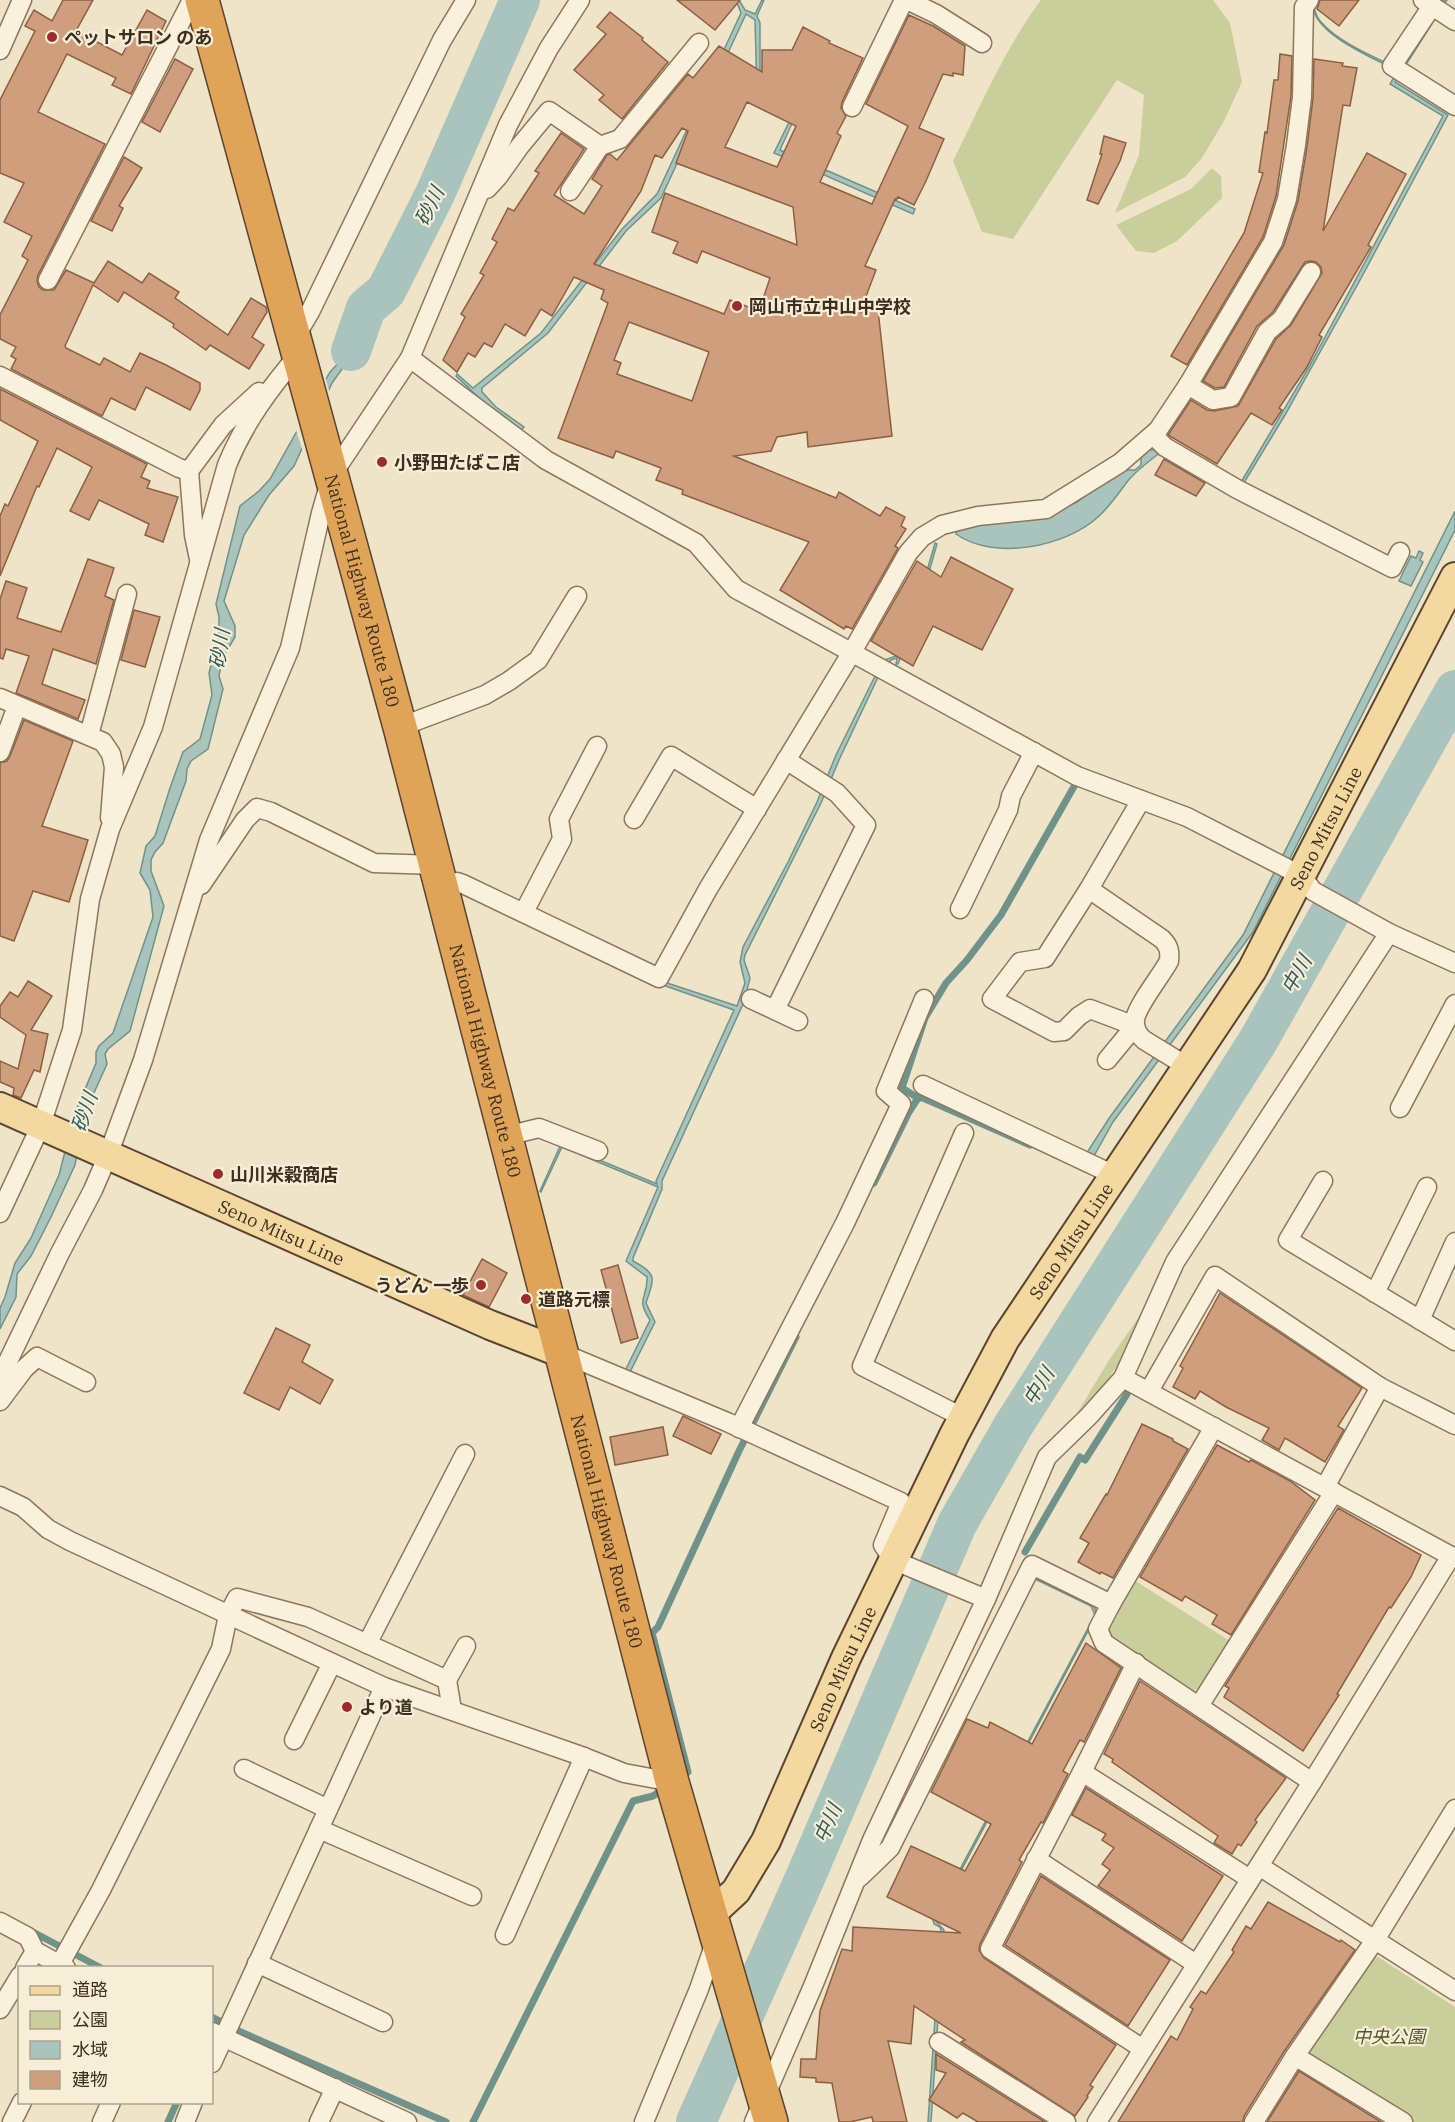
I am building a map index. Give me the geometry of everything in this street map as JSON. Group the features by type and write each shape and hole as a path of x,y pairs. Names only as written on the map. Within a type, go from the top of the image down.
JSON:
{"highway":[{"name":"National Highway Route 180","path":"202,0 293,360 328,460 400,727 672,1782 716,1936 763,2115"}],"main road":[{"name":"Seno Mitsu Line","path":"716,1936 736,1891 766,1841 846,1658 898,1562 964,1418 1005,1339 1188,1067 1308,883 1455,577"},
{"name":"Seno Mitsu Line","path":"0,1107 490,1325 562,1353"}],"street":[{"path":"0,50 22,0"},
{"path":"48,280 192,0"},
{"path":"0,1213 44,1127 72,1030 90,899 110,829 153,727 217,500 234,449 248,421 293,360 310,312 442,40 466,0"},
{"path":"0,1378 93,1190 104,1153 143,1060 209,840 290,648 321,513 328,460 410,358 508,125 549,48 580,0"},
{"path":"852,108 905,0 936,14 982,43"},
{"path":"190,901 256,808 271,812 374,863 439,875 463,884 659,978 708,889 852,652 908,554 922,537 942,525 978,516 1046,508 1120,463 1153,435 1188,385 1273,242 1287,199 1302,97 1304,7 1309,0"},
{"path":"1455,21 1427,3 1392,66 1455,106"},
{"path":"570,190 600,146 620,139 699,43"},
{"path":"476,200 498,177 549,111 600,146"},
{"path":"1188,385 1212,400 1231,397 1267,332 1282,319 1311,273"},
{"path":"410,358 546,460 696,543 736,589 1077,776 1186,818 1308,883 1389,933 1455,963"},
{"path":"200,564 194,535 189,471 223,425 293,360"},
{"path":"0,376 179,468 189,471"},
{"path":"1153,435 1165,447 1237,489 1392,568 1400,552"},
{"path":"89,735 127,594"},
{"path":"400,727 485,695 538,660 577,596"},
{"path":"0,752 8,702 103,742 111,754 114,766 109,811 110,829"},
{"path":"524,912 562,839 559,819 597,746"},
{"path":"960,909 1008,810 1011,796 1034,752"},
{"path":"634,819 671,756 757,809"},
{"path":"775,1010 866,825 837,793 786,760"},
{"path":"1135,1026 1090,1009 1064,1031 1054,1032 992,999 1020,962 1045,958 1141,800"},
{"path":"1089,889 1162,939 1168,945 1170,953 1169,961 1138,1011 1135,1026 1107,1060"},
{"path":"763,2115 872,1839 1047,1457 1089,1416 1123,1378 1175,1262 1389,933"},
{"path":"751,999 798,1021"},
{"path":"746,1431 901,1104 886,1091 924,999"},
{"path":"1400,1108 1455,1004"},
{"path":"1135,1026 1138,1035 1144,1040 1188,1067"},
{"path":"923,1085 1114,1175"},
{"path":"506,1136 539,1128 598,1150"},
{"path":"964,1133 862,1366 964,1418"},
{"path":"1323,1181 1288,1240 1455,1341"},
{"path":"1375,1293 1427,1186"},
{"path":"1420,1320 1455,1242"},
{"path":"1149,1391 1215,1276 1380,1387 1455,1425"},
{"path":"562,1353 746,1431 901,1502 883,1545 898,1562 983,1598"},
{"path":"0,1401 24,1369 37,1357 86,1382"},
{"path":"1097,2122 1453,1557 1123,1378"},
{"path":"1199,1706 1330,1489 1380,1387"},
{"path":"1214,1427 1098,1629 1104,1643 1312,1782"},
{"path":"367,1644 465,1454"},
{"path":"0,1496 23,1507 48,1529 70,1541 384,1688 452,1710 624,1773 672,1782"},
{"path":"855,1882 890,1848 1032,1565 1111,1604"},
{"path":"35,1951 66,1957 221,1649 228,1615 237,1598 308,1617 447,1680"},
{"path":"452,1710 447,1680 466,1646"},
{"path":"294,1740 332,1663"},
{"path":"1136,1663 990,1949 1143,2049"},
{"path":"213,2058 221,2030 257,1963 384,1688"},
{"path":"505,1935 584,1757"},
{"path":"244,1769 328,1809"},
{"path":"1082,1772 1254,1873 1375,1940 1455,1991"},
{"path":"1254,2122 1295,2056 1375,1940 1455,1809"},
{"path":"319,1829 471,1896"},
{"path":"1036,1859 1196,1964"},
{"path":"0,1923 28,1937 35,1951"},
{"path":"644,2122 699,1989 716,1936"},
{"path":"26,1966 35,1951"},
{"path":"257,1963 383,2022"},
{"path":"0,2009 18,1979"},
{"path":"221,2030 334,2088 407,2122"},
{"path":"939,2042 1066,2122"},
{"path":"1295,2056 1402,2122"},
{"path":"319,2122 334,2088"},
{"path":"12,2122 21,2104"},
{"path":"102,2122 111,2104"},
{"path":"185,2122 194,2104"}],"green space":[{"path":"1041,0 1213,0 1230,23 1242,82 1224,121 1202,158 1185,177 1115,213 1139,155 1144,95 1117,80 1013,239 982,232 953,161 1004,58"},
{"path":"1212,168 1221,176 1222,198 1177,241 1154,253 1136,251 1116,225 1191,189"},
{"path":"1143,1311 1131,1345 1084,1415 1067,1430 1109,1360"},
{"path":"1134,1580 1230,1641 1199,1689 1189,1691 1111,1639 1108,1632"},
{"name":"中央公園","path":"1378,1957 1455,2007 1455,2122 1413,2122 1310,2058 1309,2048 1366,1961"}],"water":[{"path":"736,0 739,0 745,10 755,14 764,0 757,16 760,23 760,91 799,108 780,150 915,209 913,214 774,153 794,112 757,94 755,20 746,14 661,198 626,231 548,333 482,388 482,392 496,407 524,427 521,431 495,413 456,376 457,374 473,388 541,333 622,229 657,194 741,13"},
{"path":"1443,0 1447,0 1395,82 1448,115 1359,282 1285,415 1242,486 1240,484 1309,367 1443,116 1390,84 1398,71 1361,52 1347,44 1334,35 1323,26 1316,16 1313,5 1319,20 1337,37 1399,69"},
{"path":"366,292 373,305 362,341 332,383 294,466 269,495 244,535 224,601 235,626 235,637 222,659 219,676 223,689 208,749 191,761 163,843 151,860 151,871 164,906 130,1031 105,1054 107,1064 84,1115 75,1165 31,1256 17,1274 16,1297 0,1329 0,1308 15,1263 31,1238 59,1175 75,1113 96,1063 96,1052 113,1033 153,917 150,890 140,873 146,846 155,836 183,752 200,739 212,695 209,673 219,633 216,604 240,506 270,479 330,372 350,351 354,311"},
{"path":"1148,450 1162,451 1135,473 1098,517 1067,536 1049,543 1009,548 990,547 956,534 956,532 973,526 1056,511 1077,502 1114,474 1122,470 1135,470 1141,465 1141,455"},
{"path":"1455,511 1455,530 1253,932 1113,1122 1085,1172 1077,1168 1110,1117 1243,935"},
{"path":"935,543 937,544 918,611 898,664 896,664 897,658 891,660 880,673 821,803 745,955 744,960 750,978 744,1002 662,1181 662,1189 633,1258 633,1261 647,1270 652,1278 646,1303 655,1322 629,1374 623,1375 650,1320 643,1307 647,1277 626,1261 658,1187 562,1147 540,1191 561,1144 657,1184 656,1181 734,1010 657,983 658,980 737,1006 745,983 740,962 743,947 788,862 817,802 836,755 877,672 884,660 899,655 916,609"},
{"path":"1419,551 1423,553 1420,560 1423,562 1411,586 1399,581 1411,556 1416,558"},
{"path":"1038,1579 1093,1604 1097,1614 935,1920 944,1930 931,2122 928,2122 941,1930 933,1920 1095,1615 1091,1606"}],"pier":[{"path":"325,376 330,394 304,455 295,427"}],"building":[{"path":"63,0 93,0 76,31 122,55 147,10 166,21 131,94 112,85 116,78 67,54 38,112 105,144 37,281 43,290 54,290 66,270 94,283 108,261 142,283 149,273 179,292 175,298 228,335 251,298 266,307 267,312 252,337 264,345 249,369 210,345 206,350 173,327 174,324 124,292 118,302 93,285 66,348 100,365 104,358 130,372 140,353 166,365 200,383 200,390 190,410 146,387 135,410 111,398 102,416 11,369 16,359 11,356 16,347 0,339 0,315 28,260 22,256 32,236 4,222 24,183 0,173 0,100 35,31 25,26 34,10 52,21"},
{"path":"677,0 740,0 715,30"},
{"path":"1320,0 1359,0 1339,26 1317,9"},
{"path":"610,12 643,38 642,40 668,62 622,119 599,100 604,95 574,70 606,34 597,27"},
{"path":"909,15 933,26 965,46 963,75 943,74 919,128 944,139 926,181 914,205 898,197 895,199 865,266 876,270 860,312 878,310 892,436 808,447 807,432 777,437 771,451 734,456 836,498 839,492 880,516 886,507 905,517 901,526 906,529 895,546 898,548 852,629 846,626 844,629 780,590 809,542 682,494 683,490 656,480 661,468 616,451 613,458 558,438 608,303 601,299 604,290 574,277 552,316 541,309 525,336 505,324 492,347 484,343 475,357 468,353 457,372 443,360 465,317 461,314 484,275 480,273 497,242 492,239 508,208 514,211 539,173 535,171 561,133 584,149 554,195 584,214 602,186 592,179 607,155 610,154 617,160 688,74 693,78 719,46 762,72 762,50 792,50 803,27 830,41 829,43 863,58 842,102 841,108 846,116 837,133 841,136 820,182 872,204 908,126 866,104","holes":["747,102 796,126 777,167 725,147","682,128 688,131 676,163 793,207 797,245 665,193 652,232 678,242 673,253 697,263 702,251 770,278 759,311 730,300 724,314 594,264 641,191 655,155 662,158","629,322 709,352 692,401 617,374 621,363 614,360"]},
{"path":"1280,54 1292,56 1291,96 1276,196 1263,237 1187,365 1171,356 1244,233 1263,173 1259,172 1274,80 1278,80"},
{"path":"175,59 193,69 160,132 142,122"},
{"path":"1314,59 1343,63 1342,66 1357,68 1350,106 1343,105 1323,231 1367,153 1406,174 1368,245 1371,247 1319,335 1322,337 1307,367 1279,408 1282,410 1272,425 1251,413 1217,464 1168,435 1191,400 1207,410 1214,411 1238,406 1276,339 1291,325 1322,273 1321,267 1316,262 1305,262 1273,312 1257,326 1224,387 1215,388 1203,381 1284,245 1298,201 1307,147 1313,98"},
{"path":"1104,136 1126,143 1120,161 1098,204 1087,200 1102,154 1100,154"},
{"path":"124,157 142,168 119,206 123,208 112,231 91,221"},
{"path":"0,389 147,464 141,477 150,481 147,488 178,497 163,542 145,535 149,524 99,500 89,520 70,511 92,467 57,448 39,487 37,486 0,576 0,516 5,504 8,506 38,441 0,420"},
{"path":"1164,459 1205,483 1196,496 1155,475"},
{"path":"951,557 1013,589 982,650 933,626 913,666 871,641 917,561 941,577"},
{"path":"88,559 114,568 105,596 114,600 96,664 53,649 42,684 85,700 78,719 16,693 29,656 6,649 3,659 0,658 0,599 6,581 27,588 17,618 61,632"},
{"path":"134,610 160,617 145,667 121,660"},
{"path":"24,720 73,741 42,826 88,840 69,902 33,891 14,941 0,936 0,763 7,761 10,756"},
{"path":"28,981 52,996 31,1030 48,1034 40,1072 34,1070 21,1098 13,1095 14,1088 0,1082 0,1061 18,1069 26,1035 0,1017 0,1006 10,992 18,997"},
{"path":"482,1259 507,1273 489,1307 463,1295"},
{"path":"618,1265 638,1338 621,1343 601,1270"},
{"path":"1220,1293 1362,1388 1338,1426 1344,1430 1325,1462 1285,1438 1279,1450 1262,1440 1269,1428 1226,1407 1200,1391 1195,1399 1173,1387 1183,1368 1180,1366"},
{"path":"276,1328 310,1345 302,1362 333,1380 320,1404 290,1387 279,1410 244,1393"},
{"path":"683,1416 721,1434 711,1454 673,1436"},
{"path":"1142,1424 1188,1449 1113,1578 1078,1562 1089,1543 1080,1538 1107,1495"},
{"path":"663,1427 668,1455 615,1465 610,1437"},
{"path":"1217,1445 1290,1481 1315,1500 1231,1635 1212,1624 1217,1615 1185,1596 1182,1601 1140,1577"},
{"path":"1338,1508 1421,1555 1411,1577 1391,1608 1389,1607 1337,1694 1339,1695 1303,1751 1224,1697 1229,1688 1225,1686"},
{"path":"1086,1643 1121,1668 1084,1742 1080,1740 1063,1771 1068,1774 1043,1823 1041,1822 1019,1860 1022,1862 979,1950 984,1958 1116,2045 1090,2085 1093,2087 1075,2116 961,2042 965,2040 914,2006 911,2044 888,2041 907,2122 873,2122 872,2117 839,2122 832,2083 816,2082 816,2078 800,2077 801,2059 816,2059 820,2011 842,1949 852,1951 853,1927 961,1933 887,1897 911,1846 965,1871 991,1824 931,1792 967,1719 988,1728 990,1722 1032,1744"},
{"path":"1140,1681 1286,1778 1255,1820 1257,1822 1241,1846 1238,1844 1232,1854 1214,1843 1218,1836 1112,1762 1113,1759 1104,1754"},
{"path":"1086,1788 1223,1876 1182,1941 1098,1886 1110,1870 1102,1864 1114,1848 1102,1840 1106,1834 1072,1815"},
{"path":"1041,1876 1170,1960 1128,2026 1005,1945"},
{"path":"1268,1902 1340,1942 1341,1940 1355,1950 1285,2050 1244,2116 1243,2122 1118,2122 1171,2036 1177,2040 1193,2009 1190,2007 1201,1991 1206,1994 1234,1952 1232,1950 1246,1926 1251,1929"},
{"path":"936,2054 1045,2122 978,2122 963,2113 957,2118 929,2100 946,2073 936,2070"},
{"path":"1299,2071 1381,2122 1267,2122"}],"waterway":[{"name":"砂川","path":"351,351 366,308 386,291 435,194 520,0"},
{"name":"中川","path":"696,2122 805,1878 957,1524 1013,1426 1258,1041 1455,690"},
{"path":"918,1098 902,1088 925,1018 946,983 967,960 1001,915 1076,783"},
{"path":"874,1183 918,1098 923,1098 1030,1145"},
{"path":"684,1774 688,1772 652,1633 658,1627 739,1451 796,1337"},
{"path":"1025,1552 1080,1457 1085,1460 1127,1394"},
{"path":"473,2122 633,1801 653,1796 659,1792"},
{"path":"29,1930 97,1966"},
{"path":"213,2018 446,2122"},
{"path":"168,2122 176,2104"}],"place":[{"name":"ペットサロン のあ","path":"52,37"},
{"name":"岡山市立中山中学校","path":"737,306"},
{"name":"小野田たばこ店","path":"382,462"},
{"name":"山川米穀商店","path":"218,1174"},
{"name":"うどん 一歩","path":"481,1285"},
{"name":"道路元標","path":"526,1299"},
{"name":"より道","path":"347,1707"}]}
